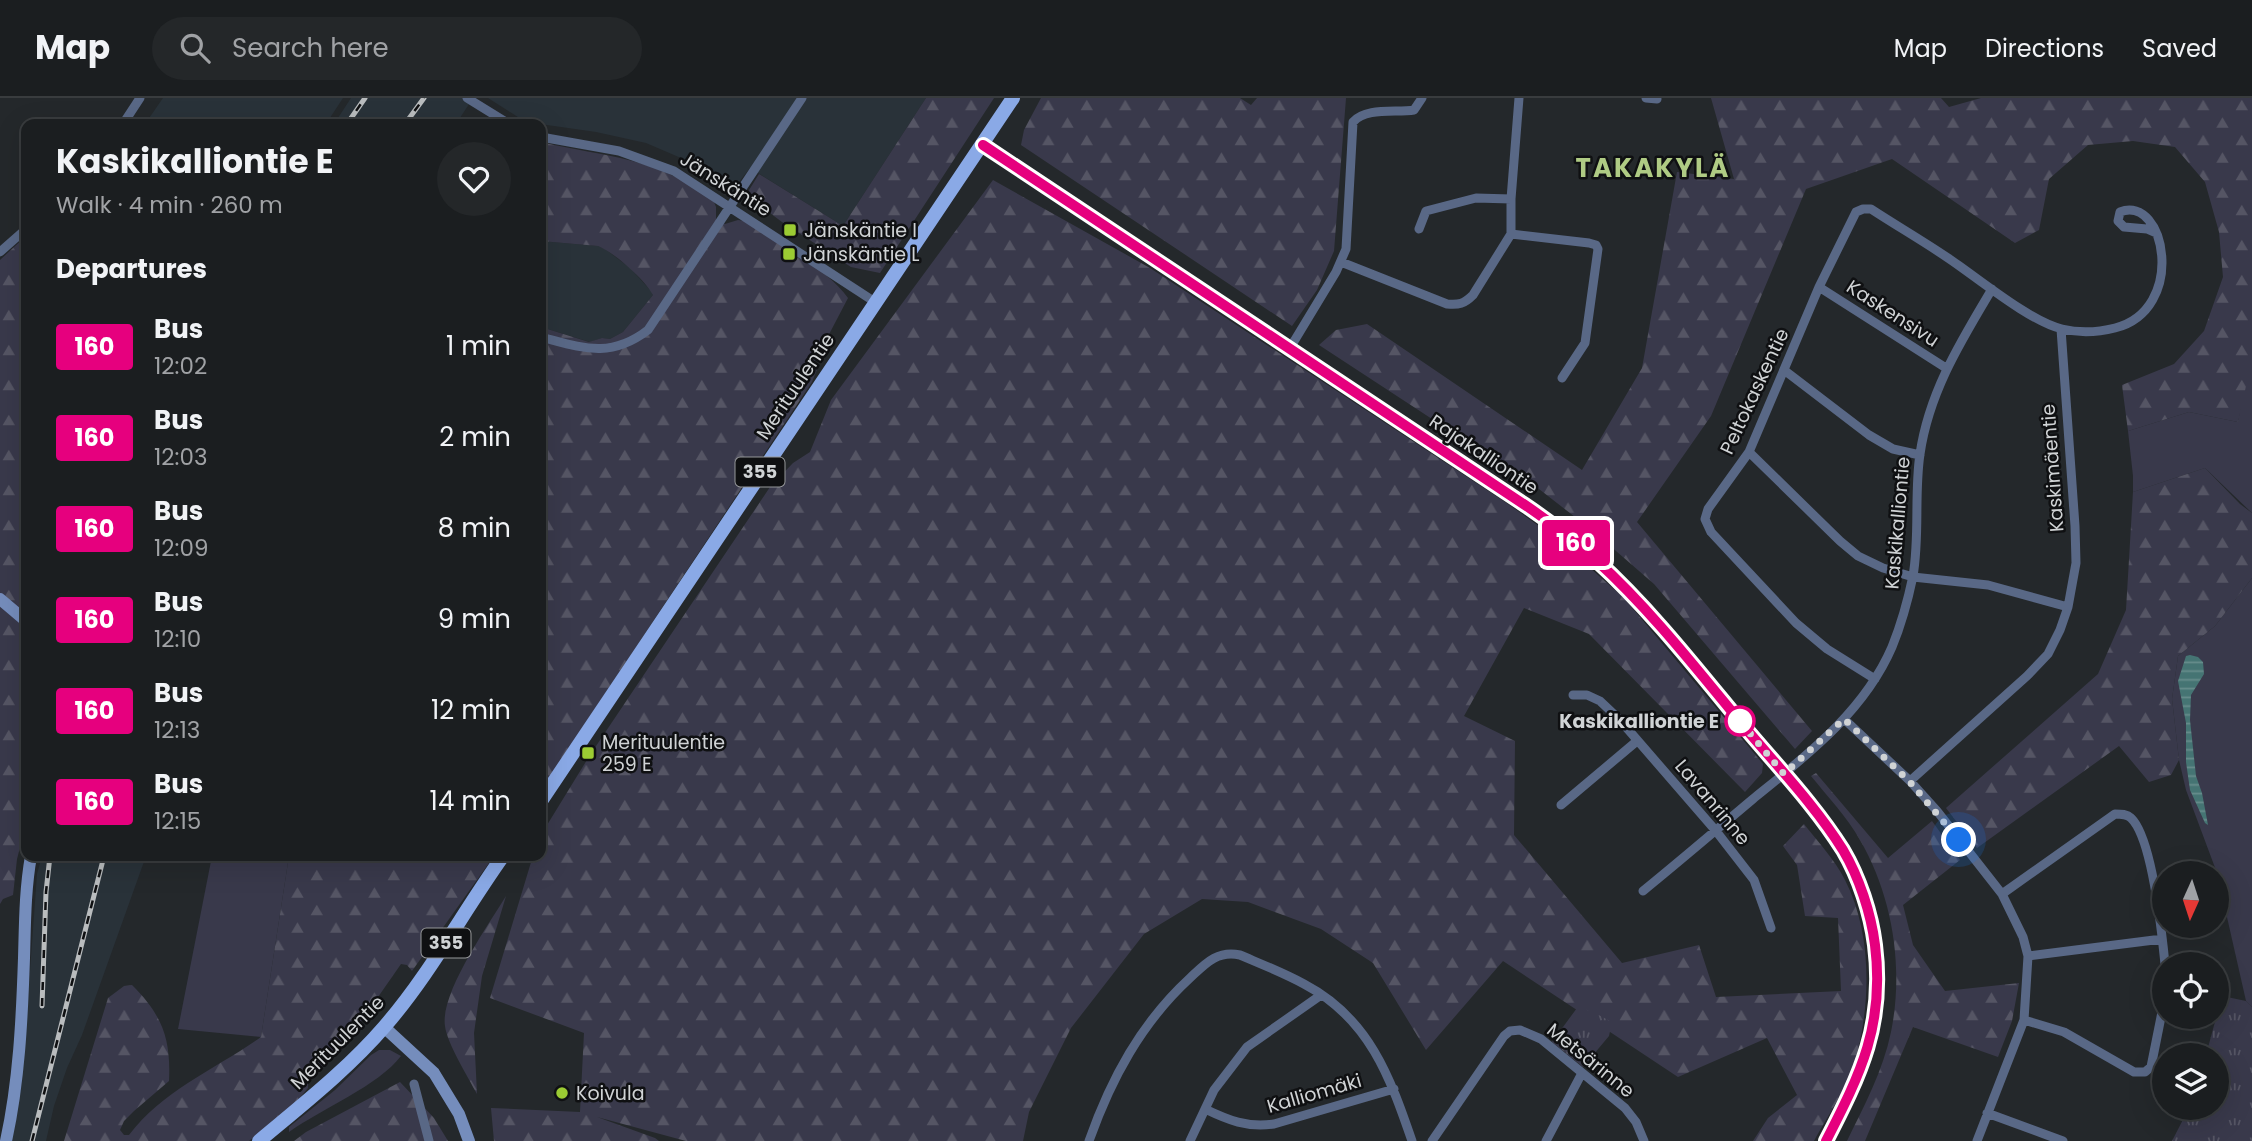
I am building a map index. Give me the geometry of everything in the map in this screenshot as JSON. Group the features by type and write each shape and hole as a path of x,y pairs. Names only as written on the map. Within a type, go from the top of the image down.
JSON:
{"main road":[{"name":"Merituulentie","path":"546,795 1013,98"},
{"name":"Merituulentie","path":"259,1141 317,1093 384,1027 441,951 500,861"}],"street":[{"path":"126,119 140,98"},
{"path":"467,98 500,119"},
{"path":"546,338 583,348 599,349 615,349 635,340 656,320 802,98"},
{"path":"1290,348 1341,262 1348,228 1353,122 1357,117 1367,114 1414,110 1422,98"},
{"path":"1341,262 1447,304 1459,305 1473,295 1511,234 1519,98"},
{"path":"1646,98 1657,99"},
{"name":"Jänskäntie","path":"546,138 641,157 685,176 876,302"},
{"name":"Rajakalliontie","path":"983,145 1525,505 1596,559 1665,631 1819,816 1856,876 1867,909 1875,942 1877,981 1872,1033 1856,1083 1826,1141"},
{"path":"1419,229 1426,211 1476,198 1511,199"},
{"name":"Peltokaskentie","path":"1875,679 1827,649 1796,623 1711,532 1705,519 1708,509 1749,452 1819,287 1856,212 1871,209 1992,289"},
{"path":"1992,289 2028,313 2061,329 2088,331 2115,328 2132,322 2154,299 2162,280 2162,254 2156,233"},
{"path":"0,253 21,234"},
{"path":"1511,234 1590,243 1598,249 1585,343 1562,378"},
{"name":"Kaskensivu","path":"1819,287 1947,368"},
{"name":"Kaskikalliontie","path":"1643,891 1784,774 1844,719 1875,679 1892,646 1913,576 1920,455 1925,428 1947,368 1992,289"},
{"name":"Kaskimäentie","path":"1910,782 2048,654 2068,607 2075,551 2061,329"},
{"path":"1784,370 1869,435 1893,449 1920,455"},
{"path":"1749,452 1858,556 1883,568 1913,576 1988,584 2068,607"},
{"path":"0,599 21,617"},
{"name":"Lavanrinne","path":"1573,695 1587,695 1600,701 1619,719 1716,831 1754,880 1770,928"},
{"path":"1844,719 1937,811 2002,894 2014,914 2028,956 2029,979 2024,1020 1977,1141"},
{"path":"1561,805 1637,741"},
{"path":"2002,894 2115,814 2123,814 2132,819 2148,860 2164,952"},
{"path":"6,1141 22,1020 25,898 30,861"},
{"path":"2028,956 2162,940"},
{"path":"1088,1141 1112,1082 1156,1013 1179,988 1221,953 1240,955 1306,985 1335,1005 1368,1038 1394,1089 1412,1141"},
{"path":"1190,1141 1214,1090 1247,1047 1321,995"},
{"path":"2024,1020 2064,1032 2134,1072 2145,1072 2151,1066 2159,1029"},
{"path":"384,1027 434,1073 459,1114 469,1141"},
{"name":"Metsärinne","path":"1432,1141 1496,1046 1510,1031 1530,1033 1625,1108 1636,1122 1644,1141"},
{"path":"1546,1141 1582,1073"},
{"path":"414,1084 429,1141"},
{"name":"Kalliomäki","path":"1205,1109 1231,1122 1260,1126 1394,1089"},
{"path":"1987,1113 2063,1141"}],"shaded area":[{"path":"163,98 343,98 329,119 148,119"},
{"path":"351,98 473,98 459,119 337,119"},
{"path":"488,98 926,98 843,226 750,168 735,187 732,187 681,158 646,143 546,125 546,119 518,117"},
{"path":"546,241 605,249 630,268 652,292 653,295 623,332 610,339 602,338 590,342 546,329"},
{"path":"2190,655 2203,662 2204,674 2191,695 2190,720 2196,776 2208,825 2190,790 2186,762 2186,723 2178,681 2186,656"},
{"path":"41,861 144,861 82,1035 67,1068 46,1141 10,1141 22,1082 37,874"}],"green space":[{"path":"926,98 994,98 880,273 851,267 746,195 759,174 843,226"},
{"path":"1041,98 1240,98 1251,105 1257,98 1346,98 1334,251 1317,290 1292,326 1021,145 1024,130"},
{"path":"1711,98 1941,98 1949,107 1981,98 2252,98 2252,359 2238,422 2189,412 2128,431 2122,385 2174,364 2204,331 2223,277 2219,232 2205,182 2175,147 2133,141 2088,145 2049,179 2039,230 2015,243 1892,159 1806,189 1711,416 1637,522 1812,731 1795,749 1654,584 1593,531 1539,489 1319,345 1336,330 1367,324 1582,470 1642,368 1677,172 1734,179"},
{"path":"546,143 631,161 673,176 714,202 716,219 725,224 744,221 814,266 848,298 814,363 818,367 812,382 546,782 546,329 589,342 602,338 610,339 623,332 653,295 629,267 598,246 546,241"},
{"path":"993,180 1150,268 1556,538 1624,598 1763,764 1762,773 1745,792 1589,634 1524,608 1464,716 1515,741 1514,835 1622,963 1699,945 1716,997 1841,991 1838,918 1805,916 1797,865 1783,846 1804,824 1836,865 1854,901 1865,947 1866,971 1864,1019 1854,1065 1842,1093 1814,1141 1753,1141 1768,1118 1797,1095 1767,1038 1678,1077 1503,961 1426,1050 1373,963 1321,929 1248,902 1202,899 1144,934 1071,1028 1029,1112 1023,1141 686,1141 597,1117 659,1141 494,1141 491,1108 580,1112 584,1033 490,998 531,861 546,861 546,827 590,755 770,487 793,463 810,452 831,400"},
{"path":"21,241 21,843 13,895 3,899 0,904 0,260"},
{"path":"2252,340 2252,513 2205,468 2133,492 2128,431 2189,412 2238,422"},
{"path":"2205,468 2252,513 2252,578 2215,626 2178,656 2172,699 2179,760 2171,775 2149,782 2119,746 1977,848 1946,808 2098,674 2126,610 2133,492"},
{"path":"2252,578 2252,1007 2246,1001 2230,930 2230,861 2213,861 2186,790 2179,760 2172,699 2178,656 2215,626"},
{"path":"1816,773 1888,858 1932,821 1960,860 1903,905 1913,945 1945,991 2019,983 2012,1021 1998,1057 1913,1027 1865,1141 1847,1141 1888,1046 1895,1008 1896,958 1893,933 1881,885 1871,862 1849,823 1811,776"},
{"path":"211,861 288,861 261,1037 178,1029"},
{"path":"288,861 490,861 412,971 407,965 401,964 346,1043 308,1081 308,1088 297,1101 249,1141 64,1141 108,998 124,986 132,985 157,1017 166,1040 169,1081 124,1121 120,1130 124,1135 129,1135 158,1105 174,1093 261,1037"},
{"path":"506,896 482,976 474,1033 477,1094 450,1041 445,1026 445,1012 457,978"},
{"path":"2229,997 2246,1001 2252,1007 2252,1141 2172,1141 2183,1120 2229,1120 2229,1043 2209,1043 2213,1029 2229,1029"},
{"path":"1577,1008 1591,1011 1612,1022 1609,1036 1583,1067 1552,1042"},
{"path":"379,1050 390,1050 401,1056 379,1077 289,1132 289,1127"},
{"path":"400,1082 434,1118 448,1141 294,1141 306,1132"}],"railway":[{"path":"350,119 365,98"},
{"path":"409,119 424,98"},
{"path":"42,1006 49,861"},
{"path":"32,1141 103,861"}],"bus line":[{"name":"160","path":"983,145 1560,529 1596,559 1665,631 1819,816 1856,876 1867,909 1875,942 1877,967 1872,1033 1856,1083 1826,1141"}],"place":[{"name":"Jänskäntie I","path":"790,230"},
{"name":"Jänskäntie L","path":"789,254"},
{"name":"Kaskikalliontie E","path":"1740,721"},
{"name":"Merituulentie 259 E","path":"588,753"},
{"name":"Koivula","path":"562,1093"}],"district":[{"name":"TAKAKYLÄ","path":"1653,168"}],"route":[{"path":"1740,721 1733,713 1784,774 1844,719 1910,782 1959,840"}]}
